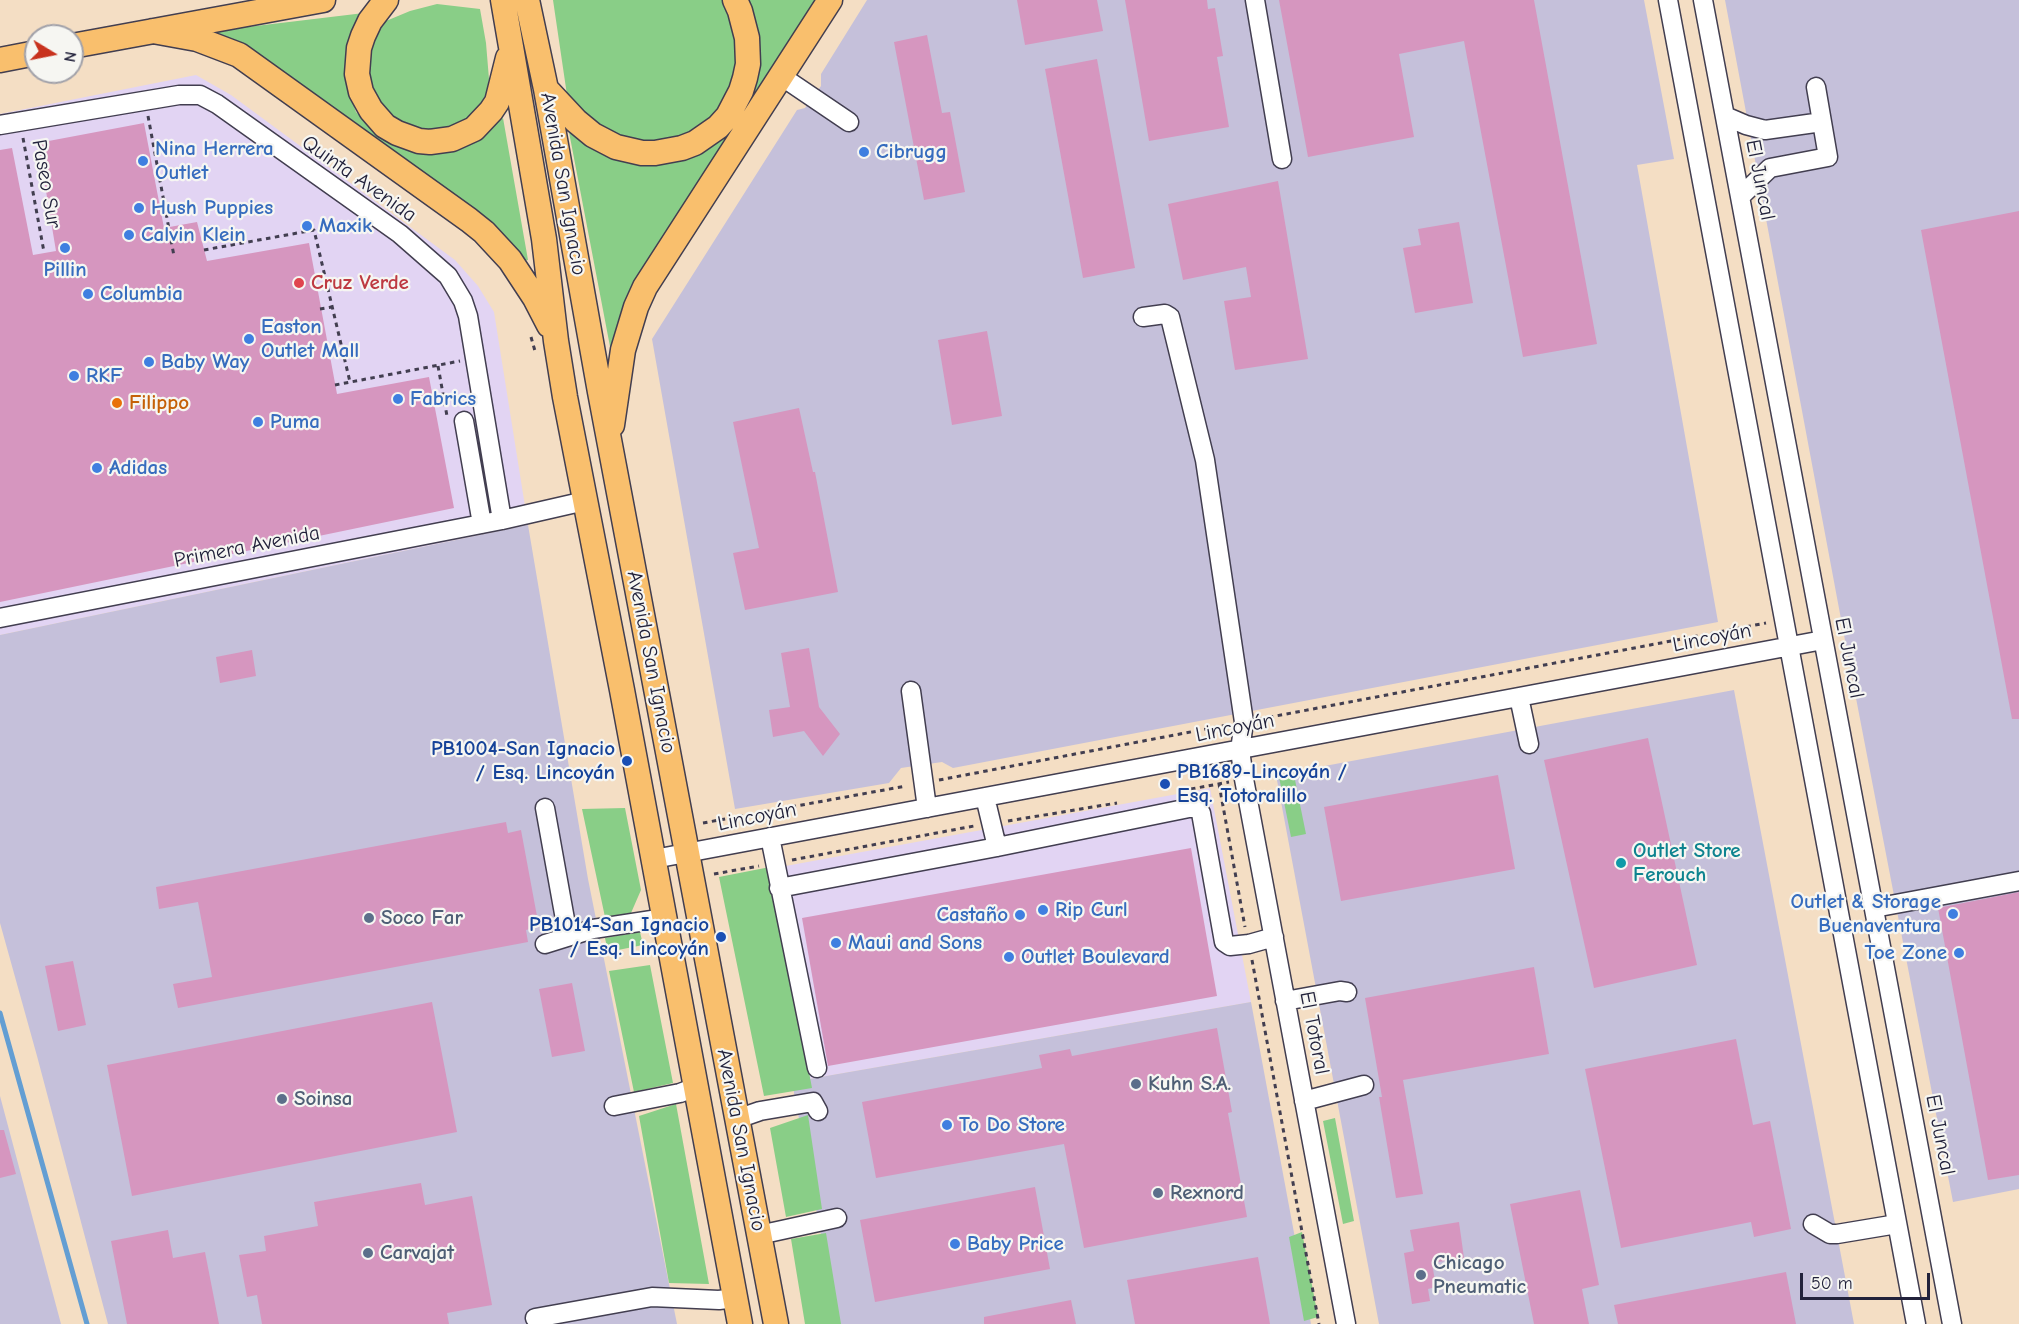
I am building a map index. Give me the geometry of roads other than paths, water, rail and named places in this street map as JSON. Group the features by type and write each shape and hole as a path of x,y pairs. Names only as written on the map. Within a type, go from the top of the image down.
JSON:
{"main road":[{"path":"84,44 323,0"},
{"path":"386,0 370,21 363,36 357,55 357,74 361,92 370,110 385,126 409,138 430,142 452,139 463,135 479,124 496,102 507,66 510,44"},
{"path":"546,89 576,121 593,135 616,147 642,153 655,153 695,143 718,127 728,116 745,78 748,57 747,38 735,0"},
{"path":"609,442 623,350 636,307 645,287 830,0"},
{"name":"Avenida San Ignacio","path":"528,2 776,1324"},
{"name":"Avenida San Ignacio","path":"504,4 544,239 565,397 740,1324"},
{"path":"153,32 197,39 239,55 469,220 497,246 515,268 535,298 556,341"},
{"path":"0,60 24,55"},
{"path":"565,397 574,388 582,386 600,392"},
{"path":"677,986 690,978 701,977 711,981"}],"street":[{"path":"1255,0 1282,159"},
{"path":"1668,0 1916,1324"},
{"name":"El Juncal","path":"1703,0 1952,1324"},
{"path":"781,76 849,122"},
{"path":"1740,197 1770,168 1828,157 1816,87"},
{"name":"Quinta Avenida","path":"0,125 186,94 207,98 400,234 448,276 456,287 468,316 502,520"},
{"path":"1725,116 1765,130 1822,122"},
{"name":"El Totoral","path":"1143,317 1165,314 1170,317 1205,460 1244,722 1240,750 1346,1324"},
{"path":"464,422 482,524"},
{"name":"Primera Avenida","path":"0,618 502,520 585,501"},
{"name":"Lincoyán","path":"654,859 1823,640"},
{"path":"911,691 927,808"},
{"path":"1519,697 1529,744"},
{"path":"985,797 997,847"},
{"path":"544,808 568,936"},
{"path":"779,888 1197,808 1201,813 1224,942 1230,946 1249,944 1274,937"},
{"path":"770,837 817,1068"},
{"path":"1874,908 2019,881"},
{"path":"545,944 593,929 665,918"},
{"path":"1285,1001 1340,991 1347,992"},
{"path":"1304,1101 1364,1085"},
{"path":"614,1106 696,1088"},
{"path":"737,1119 760,1111 813,1102 818,1111"},
{"path":"759,1235 837,1218"},
{"path":"1813,1224 1830,1234 1837,1234 1898,1224"},
{"path":"535,1318 652,1297 719,1300 735,1298"}],"waterway":[{"path":"0,1013 87,1324"}],"place":[{"name":"Cibrugg","path":"864,152"},
{"name":"Nina Herrera Outlet","path":"143,161"},
{"name":"Hush Puppies","path":"139,208"},
{"name":"Maxik","path":"307,226"},
{"name":"Calvin Klein","path":"129,235"},
{"name":"Pillin","path":"65,248"},
{"name":"Cruz Verde","path":"299,283"},
{"name":"Columbia","path":"88,294"},
{"name":"Easton Outlet Mall","path":"249,339"},
{"name":"Baby Way","path":"149,362"},
{"name":"RKF","path":"74,376"},
{"name":"Fabrics","path":"398,399"},
{"name":"Filippo","path":"117,403"},
{"name":"Puma","path":"258,422"},
{"name":"Adidas","path":"97,468"},
{"name":"PB1004-San Ignacio / Esq. Lincoyán","path":"627,761"},
{"name":"PB1689-Lincoyán / Esq. Totoralillo","path":"1165,784"},
{"name":"Outlet Store Ferouch","path":"1621,863"},
{"name":"Rip Curl","path":"1043,910"},
{"name":"Outlet & Storage Buenaventura","path":"1953,914"},
{"name":"Castaño","path":"1020,915"},
{"name":"Soco Far","path":"369,918"},
{"name":"PB1014-San Ignacio / Esq. Lincoyán","path":"721,937"},
{"name":"Maui and Sons","path":"836,943"},
{"name":"Toe Zone","path":"1959,953"},
{"name":"Outlet Boulevard","path":"1009,957"},
{"name":"Kuhn S.A.","path":"1136,1084"},
{"name":"Soinsa","path":"282,1099"},
{"name":"To Do Store","path":"947,1125"},
{"name":"Rexnord","path":"1158,1193"},
{"name":"Baby Price","path":"955,1244"},
{"name":"Carvajat","path":"368,1253"},
{"name":"Chicago Pneumatic","path":"1421,1275"}]}
